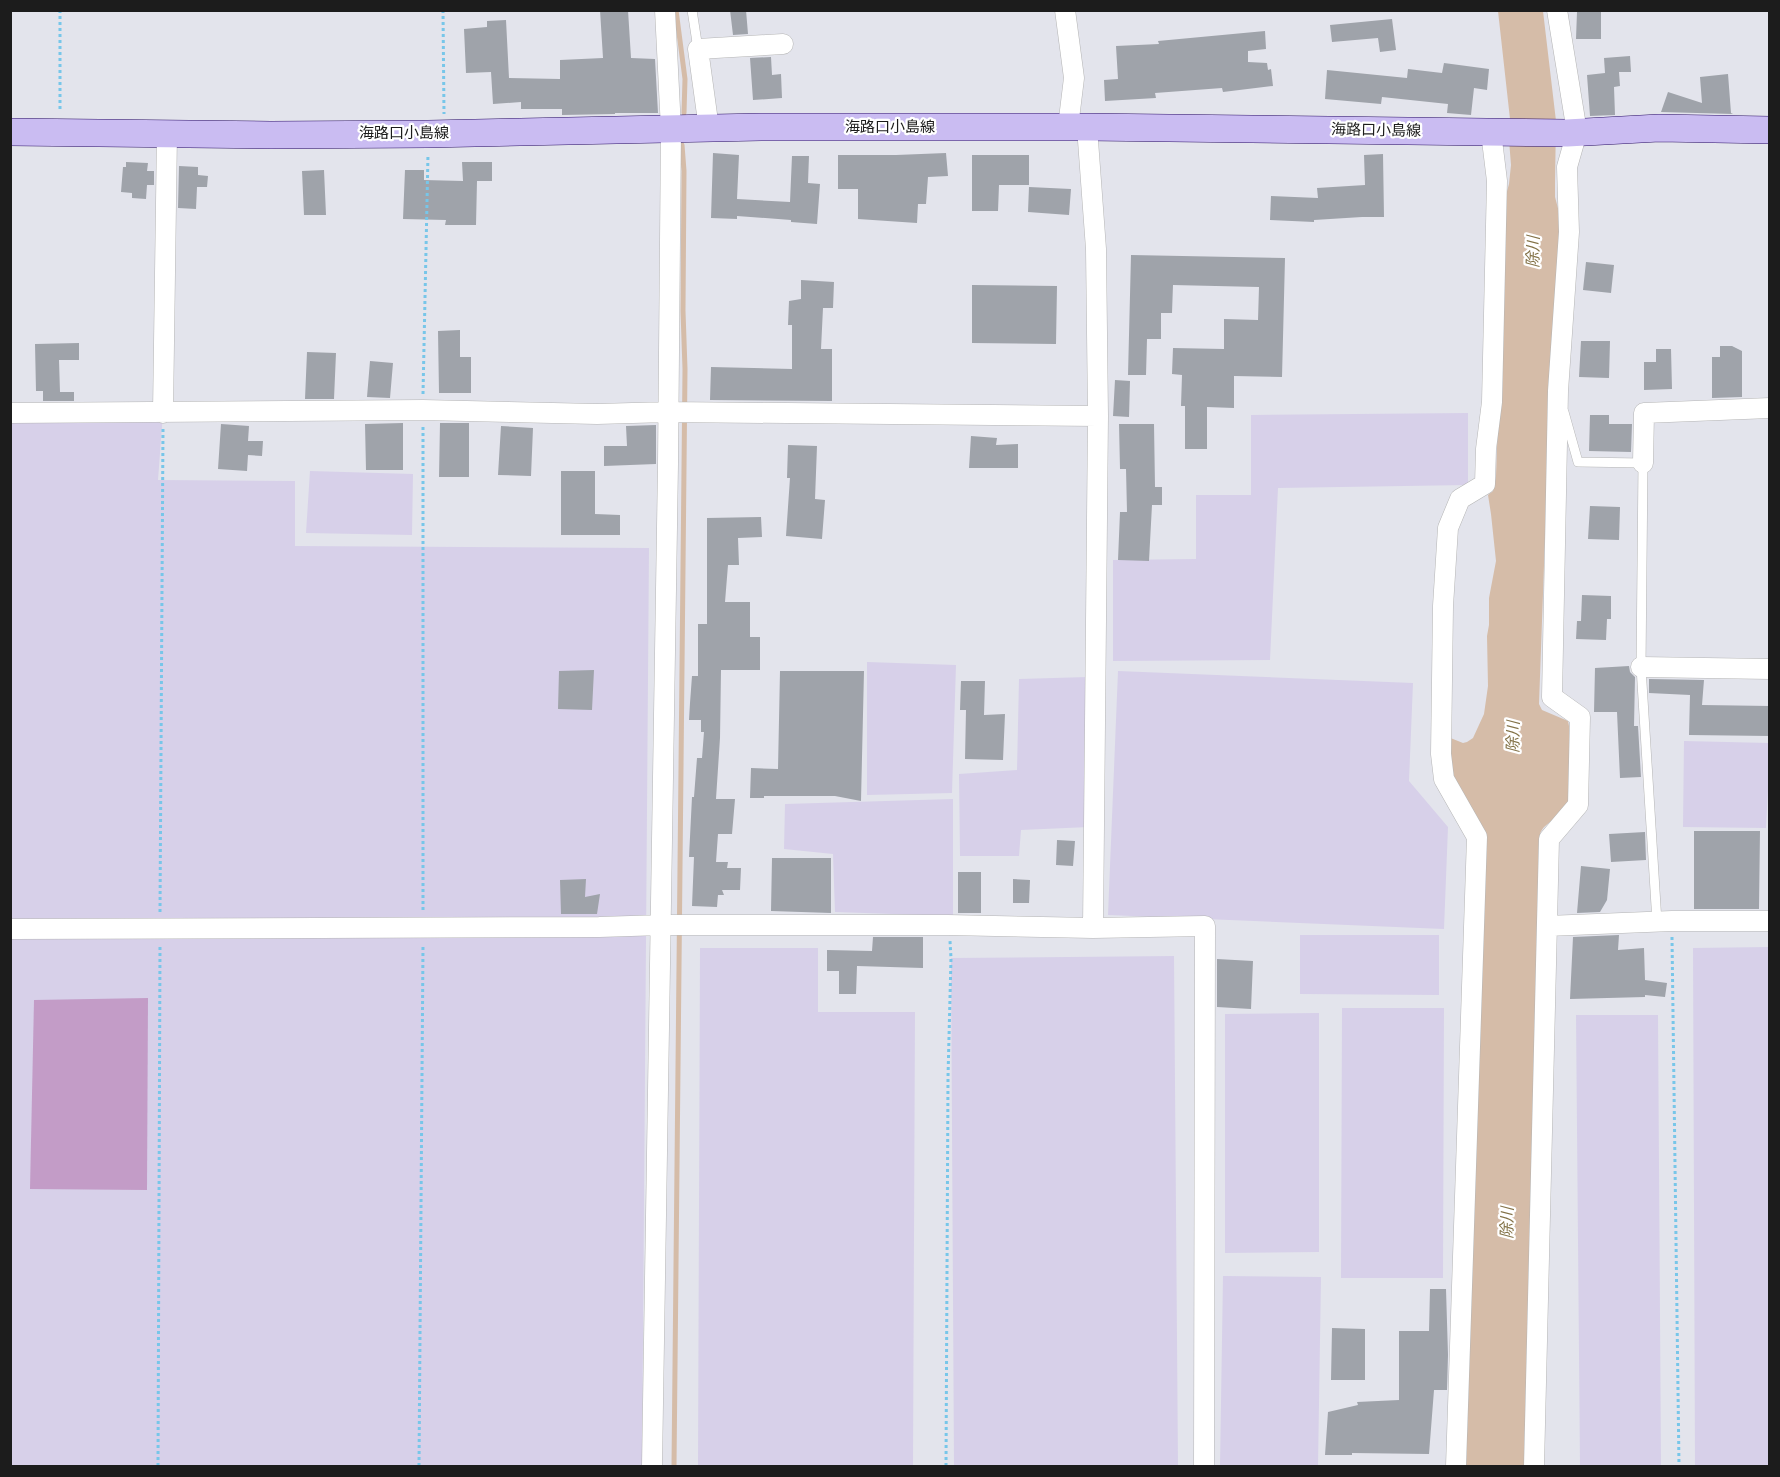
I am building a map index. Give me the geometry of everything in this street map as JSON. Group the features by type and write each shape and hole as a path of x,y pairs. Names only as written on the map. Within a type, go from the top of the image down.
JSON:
{"main road":[{"name":"海路口小島線","path":"10,132 436,134 760,127 1078,127 1491,132 1572,132 1659,128 1770,130"}],"street":[{"path":"652,1467 662,925 671,129 665,10"},
{"path":"1065,10 1078,127 1096,249 1098,416 1093,928"},
{"path":"1533,1467 1549,839 1578,805 1580,728 1580,717 1552,698 1557,391 1569,232 1567,167 1572,132 1557,10"},
{"path":"709,129 698,49 783,44"},
{"path":"1456,1467 1477,837 1444,778 1441,754 1443,606 1448,528 1460,499 1485,484 1486,449 1492,402 1497,181 1491,132"},
{"path":"163,412 167,133"},
{"path":"1643,463 1644,413 1770,408"},
{"path":"10,413 423,410 597,414 668,412 1098,416"},
{"path":"1641,667 1770,669"},
{"path":"1547,926 1664,921 1770,921"},
{"path":"10,929 662,925 948,925 1093,928 1205,926 1204,1467"}],"lane":[{"path":"692,10 698,49"},
{"path":"1557,391 1578,462 1643,463 1641,667 1664,921"}],"path":[{"path":"60,10 60,132"},
{"path":"423,410 442,10"},
{"path":"158,1467 163,412"},
{"path":"1664,921 1679,1467"},
{"path":"946,1467 948,1077 951,958 948,925"}],"shaded area":[{"path":"163,413 158,480 295,481 295,546 649,548 642,1466 11,1466 10,416"},
{"path":"1468,413 1468,485 1278,488 1270,660 1113,661 1113,560 1196,559 1196,495 1251,495 1251,415"},
{"path":"310,471 413,474 412,535 306,533"},
{"path":"867,662 956,665 952,793 867,795"},
{"path":"1118,671 1413,683 1409,781 1448,827 1444,929 1108,915"},
{"path":"1088,677 1089,827 1021,830 1019,856 960,856 959,774 1017,770 1019,679"},
{"path":"1684,741 1769,743 1770,790 1768,790 1766,828 1683,827"},
{"path":"953,799 953,916 835,912 833,854 784,849 785,804"},
{"path":"1300,935 1439,935 1439,995 1300,994"},
{"path":"1769,947 1769,1466 1695,1466 1693,948"},
{"path":"700,948 818,948 818,1012 915,1012 913,1466 698,1466"},
{"path":"1174,956 1178,1466 954,1466 951,958"},
{"path":"148,998 147,1190 30,1189 34,1000"},
{"path":"1342,1008 1444,1008 1443,1278 1341,1278"},
{"path":"1319,1013 1319,1252 1225,1253 1225,1014"},
{"path":"1576,1015 1658,1015 1661,1466 1580,1466"},
{"path":"1223,1276 1321,1277 1318,1466 1220,1466"}],"water":[{"name":"除川","path":"1498,11 1543,11 1556,121 1555,197 1560,216 1550,400 1539,704 1542,710 1568,721 1571,782 1569,803 1566,809 1545,826 1540,834 1524,1466 1466,1466 1486,836 1480,823 1457,796 1454,789 1448,737 1463,743 1473,738 1484,714 1488,686 1489,598 1496,561 1488,495 1493,491 1496,476 1506,195 1511,165 1510,119"}],"building":[{"path":"600,10 628,10 631,58 655,59 658,113 562,115 562,109 521,109 521,102 493,104 491,72 466,73 464,29 487,27 487,21 506,20 509,78 560,79 560,60 603,58"},
{"path":"730,10 746,10 748,34 733,35"},
{"path":"1577,12 1601,12 1601,39 1576,39"},
{"path":"1392,19 1396,50 1380,52 1378,38 1332,42 1330,25"},
{"path":"1265,31 1266,49 1248,51 1248,62 1267,63 1268,70 1271,69 1273,86 1223,92 1222,88 1155,93 1156,98 1105,101 1104,80 1118,79 1116,46 1159,44 1158,41"},
{"path":"1630,56 1631,72 1619,72 1620,86 1614,87 1615,115 1590,116 1587,75 1605,73 1604,58"},
{"path":"771,57 772,75 781,74 782,98 753,100 750,58"},
{"path":"1444,63 1489,69 1487,90 1474,88 1471,115 1447,113 1448,104 1382,97 1381,104 1325,99 1327,70 1407,78 1408,69 1442,73"},
{"path":"1728,74 1731,113 1733,114 1661,112 1668,92 1702,103 1700,77"},
{"path":"713,153 739,155 737,199 790,202 792,156 809,156 808,183 820,184 817,224 737,216 737,219 711,218"},
{"path":"946,153 948,176 928,177 926,204 918,204 917,223 858,219 858,189 838,189 838,155"},
{"path":"1383,154 1384,217 1314,220 1314,222 1270,220 1271,196 1318,198 1317,188 1365,185 1364,155"},
{"path":"972,155 1029,155 1029,185 999,185 998,211 972,211"},
{"path":"126,162 148,163 147,171 154,171 154,185 147,185 146,199 132,198 132,193 121,192 123,167 126,167"},
{"path":"462,162 492,162 492,181 477,181 476,225 445,225 446,220 403,219 405,170 424,170 424,180 463,181"},
{"path":"179,166 198,167 198,175 208,176 207,187 197,187 196,209 178,208"},
{"path":"324,170 326,215 304,215 302,171"},
{"path":"1029,187 1071,189 1069,215 1028,212"},
{"path":"1131,255 1285,258 1282,377 1234,376 1234,408 1207,407 1207,449 1185,449 1185,406 1181,406 1182,375 1172,374 1173,348 1224,349 1224,319 1258,320 1259,287 1173,285 1172,313 1161,313 1161,339 1147,339 1146,375 1128,375"},
{"path":"1586,262 1614,265 1611,293 1583,290"},
{"path":"801,280 834,282 833,308 823,308 821,349 832,349 832,401 710,400 711,367 792,369 792,325 788,325 789,301 801,299"},
{"path":"972,285 1057,286 1056,344 972,343"},
{"path":"460,330 460,357 471,357 471,393 439,393 438,331"},
{"path":"1581,341 1610,341 1609,378 1579,377"},
{"path":"79,343 79,360 59,360 60,392 74,392 74,401 43,401 43,391 36,391 35,344"},
{"path":"1720,346 1732,346 1742,351 1742,397 1712,398 1712,357 1720,357"},
{"path":"1656,349 1671,349 1672,389 1644,390 1644,362 1656,362"},
{"path":"307,352 336,353 334,399 305,399"},
{"path":"370,361 393,363 390,398 367,397"},
{"path":"1115,380 1130,381 1129,417 1113,416"},
{"path":"1590,415 1609,415 1609,424 1632,424 1631,452 1589,451"},
{"path":"403,423 403,470 366,470 365,424"},
{"path":"440,423 469,423 469,477 439,477"},
{"path":"221,424 249,426 248,441 263,441 262,456 248,455 247,471 218,469"},
{"path":"1119,424 1154,424 1155,487 1162,487 1162,505 1152,505 1149,561 1118,560 1120,512 1127,512 1126,469 1120,469"},
{"path":"656,425 656,464 604,466 604,446 627,446 626,426"},
{"path":"501,426 533,428 531,476 498,475"},
{"path":"971,436 997,438 996,445 1018,444 1018,468 969,468"},
{"path":"788,445 817,446 815,499 825,500 822,539 786,536 790,478 787,478"},
{"path":"561,471 595,471 595,514 620,515 620,535 561,535"},
{"path":"1590,506 1620,507 1619,540 1588,539"},
{"path":"761,517 762,537 738,538 739,565 728,565 725,602 750,602 750,637 760,637 760,670 721,670 716,799 735,799 732,834 718,834 716,862 728,862 727,868 741,868 740,890 722,890 724,895 718,895 717,907 692,906 694,857 689,857 692,797 694,797 697,758 702,758 704,732 701,732 701,720 689,720 692,676 698,676 698,624 707,624 707,518"},
{"path":"1582,595 1611,596 1611,619 1607,619 1606,640 1576,639 1577,621 1581,621"},
{"path":"1629,666 1630,672 1635,677 1634,726 1638,726 1641,777 1620,778 1617,712 1594,712 1595,668"},
{"path":"594,670 592,710 558,709 559,671"},
{"path":"780,671 864,671 861,801 835,796 750,798 751,768 778,769"},
{"path":"1649,679 1704,680 1702,705 1770,706 1770,736 1689,735 1690,695 1649,693"},
{"path":"961,681 985,681 984,715 1005,714 1003,760 965,759 966,710 960,710"},
{"path":"1694,831 1760,831 1759,909 1694,909"},
{"path":"1645,832 1646,860 1611,862 1609,834"},
{"path":"1057,840 1075,841 1073,866 1056,865"},
{"path":"772,858 831,858 831,913 771,911"},
{"path":"1581,866 1610,869 1607,900 1600,912 1577,913"},
{"path":"958,872 981,872 981,913 958,913"},
{"path":"586,879 585,897 600,894 597,914 561,914 560,880"},
{"path":"1013,879 1030,880 1029,903 1013,903"},
{"path":"1619,935 1618,950 1644,948 1645,980 1667,983 1665,997 1645,995 1645,997 1570,999 1573,937"},
{"path":"873,937 923,937 923,968 857,966 856,994 839,994 839,971 827,971 827,950 872,951"},
{"path":"1217,959 1253,961 1251,1009 1217,1007"},
{"path":"1430,1289 1446,1289 1448,1355 1447,1390 1434,1390 1429,1454 1325,1455 1328,1412 1358,1405 1357,1402 1399,1400 1399,1331 1429,1331"},
{"path":"1332,1328 1365,1329 1365,1380 1331,1380"}],"waterway":[{"path":"676,10 685,79 684,113"},
{"path":"674,1466 685,369 682,145"}]}
